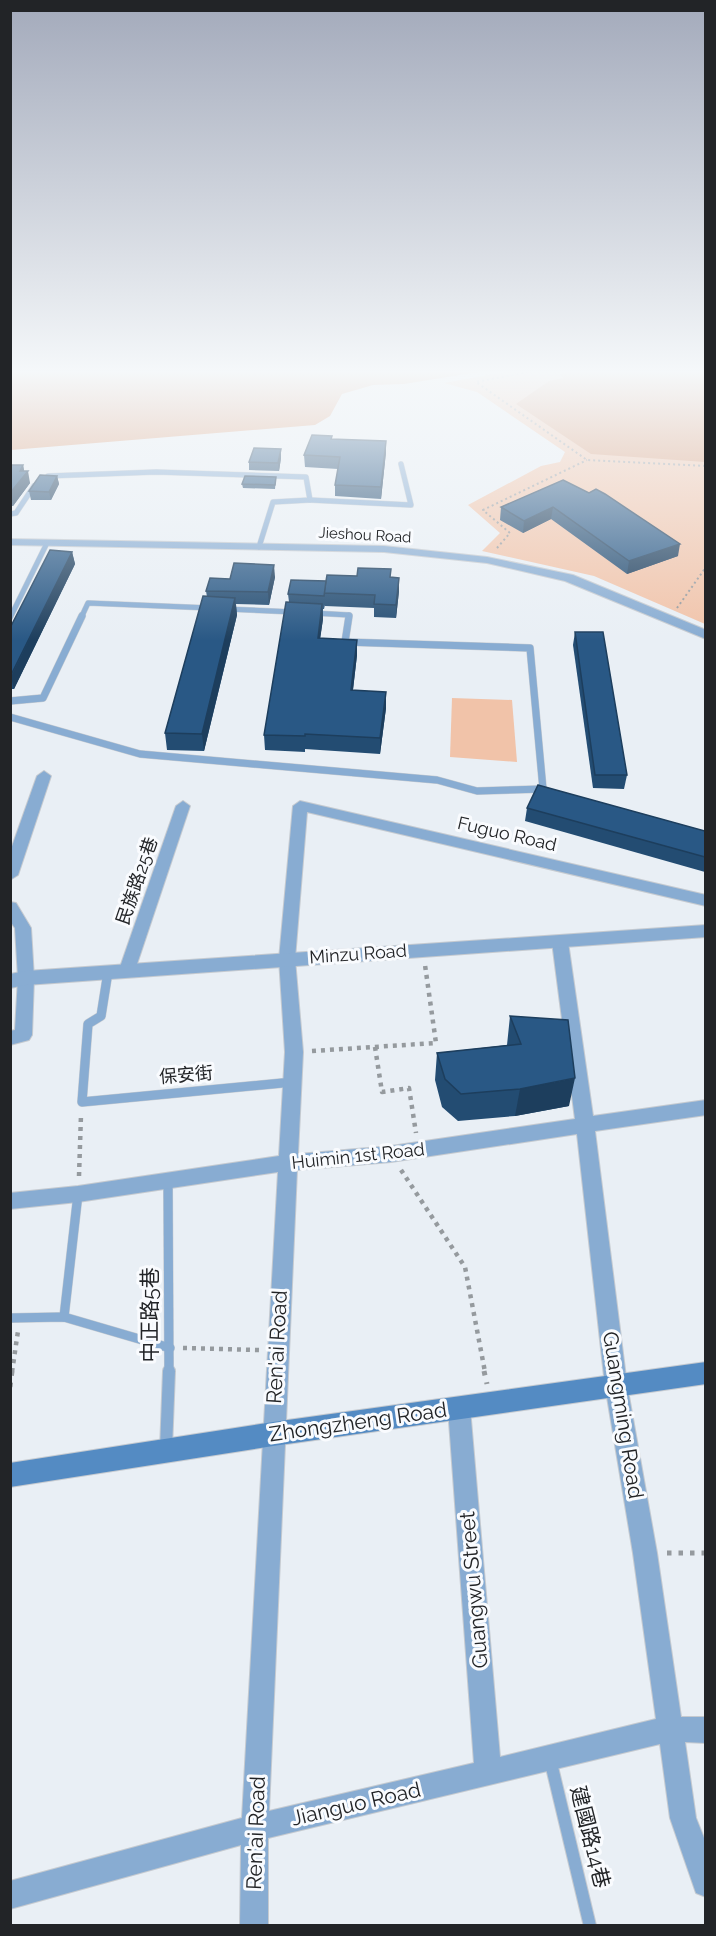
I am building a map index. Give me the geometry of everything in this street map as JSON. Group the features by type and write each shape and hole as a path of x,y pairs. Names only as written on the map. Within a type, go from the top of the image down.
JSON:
{"main road":[{"name":"Zhongzheng Road","path":"10,1475 273,1434 705,1374"}],"street":[{"name":"Jieshou Road","path":"10,542 384,549 487,560 569,578 705,634"},
{"path":"10,875 44,776"},
{"name":"民族路25巷","path":"127,970 183,806"},
{"name":"Fuguo Road","path":"300,806 705,901"},
{"name":"Ren'ai Road","path":"254,1926 255,1828 276,1350 294,1053 287,959 300,806"},
{"path":"10,906 23,928 18,980 23,1035 10,1038"},
{"name":"Minzu Road","path":"18,980 127,970 705,931"},
{"name":"Guangming Road","path":"560,942 585,1125 616,1385 645,1553 683,1818 705,1883"},
{"name":"Huimin 1st Road","path":"10,1201 78,1194 287,1163 391,1154 705,1107"},
{"name":"Guangwu Street","path":"459,1408 488,1773"},
{"name":"Jianguo Road","path":"10,1895 255,1828 670,1730 705,1730"}],"lane":[{"path":"259,547 273,502 310,500 411,505 401,464"},
{"path":"10,513 16,513 41,476 156,472 306,477 310,500"},
{"path":"10,618 48,543"},
{"path":"10,700 43,698 88,603 348,615 345,642 530,648 543,789 477,790 437,780 140,754 10,717"},
{"path":"81,1102 88,1024 101,1016 108,972"},
{"name":"保安街","path":"81,1102 293,1082"},
{"name":"中正路5巷","path":"166,1450 170,1348 168,1180"},
{"path":"64,1317 78,1194"},
{"path":"15,1318 64,1317 170,1348"},
{"name":"建國路14巷","path":"549,1759 590,1926"}],"path":[{"path":"487,560 510,533 483,510 587,460"},
{"path":"595,460 705,466"},
{"path":"670,618 705,567"},
{"path":"294,1053 436,1043 423,950"},
{"path":"375,1047 382,1092 409,1088 418,1150"},
{"path":"78,1194 81,1102"},
{"path":"391,1154 465,1267 491,1404"},
{"path":"10,1387 15,1318"},
{"path":"170,1348 276,1350"},
{"path":"645,1553 705,1552"}],"shaded area":[{"path":"705,460 705,624 594,576 482,551 500,533 468,505 541,466 560,462"},
{"path":"452,698 512,700 517,762 450,757"}],"building":[{"path":"250,460 279,460 278,463"},
{"path":"339,460 384,460 381,487 335,485"},
{"path":"10,465 23,465 20,471 28,471 10,493"},
{"path":"40,475 57,476 49,492 29,491"},
{"path":"245,476 276,477 275,485 242,484"},
{"path":"563,480 589,493 596,489 680,544 629,561 553,507 524,521 501,507"},
{"path":"50,550 72,552 10,677 10,628"},
{"path":"234,563 274,565 268,592 206,591 210,578 230,579"},
{"path":"358,568 391,569 390,577 399,578 396,605 374,604 375,595 324,593 327,575 357,576"},
{"path":"291,580 326,581 324,596 288,594"},
{"path":"203,596 235,598 202,734 165,733"},
{"path":"286,602 322,604 318,638 357,640 351,690 386,692 380,738 305,734 305,736 264,735"},
{"path":"575,632 603,632 627,775 595,775"},
{"path":"538,785 705,831 705,857 527,808"},
{"path":"510,1016 568,1020 575,1078 520,1089 461,1094 445,1079 437,1053 521,1044"}]}
